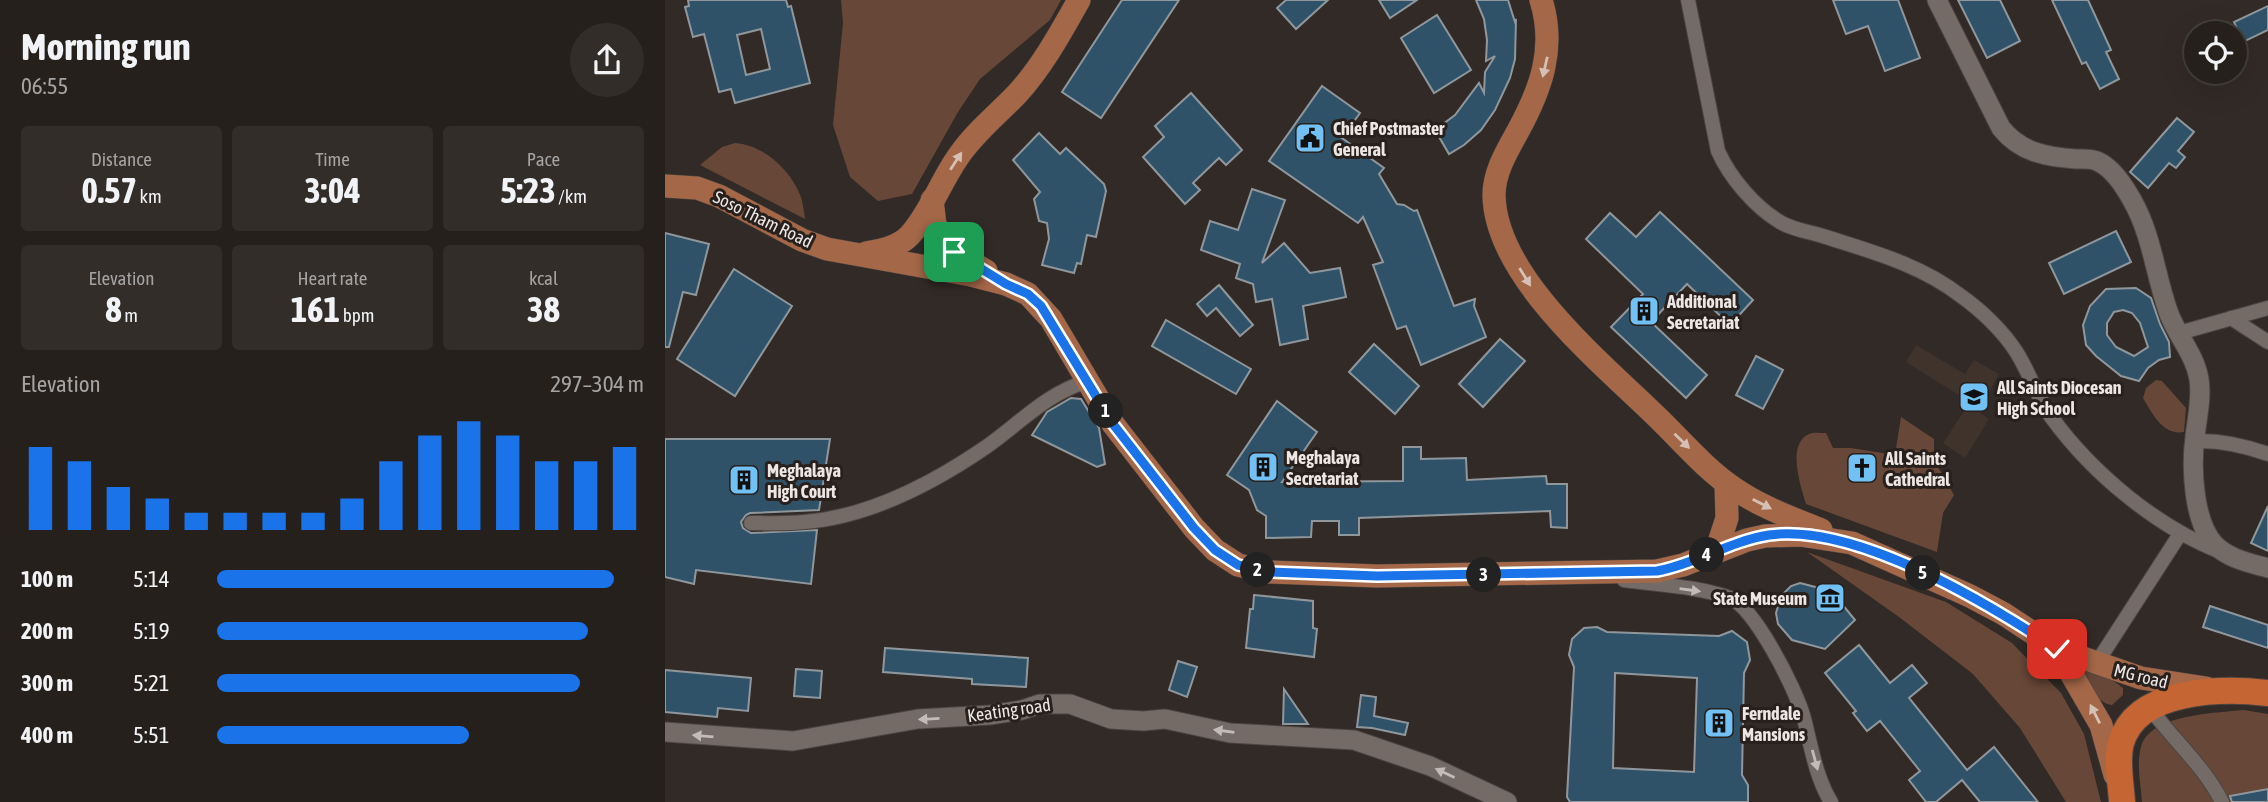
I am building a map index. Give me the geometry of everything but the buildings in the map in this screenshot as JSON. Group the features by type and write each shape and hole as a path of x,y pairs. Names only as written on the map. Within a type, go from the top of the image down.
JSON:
{"highway":[{"path":"2122,802 2120,744 2127,727 2150,708 2185,694 2268,693"}],"main road":[{"path":"860,255 889,248 909,237 972,138 1018,93 1044,59 1079,0"},
{"path":"1541,0 1548,46 1545,68 1530,110 1504,155 1497,174 1494,195 1496,211 1508,246 1531,287 1566,328 1726,483 1772,509 1852,542"},
{"name":"Soso Tham Road","path":"665,186 697,188 719,196 802,240 827,249 860,255"},
{"path":"932,200 935,225 954,252 1006,284"},
{"name":"MG road","path":"860,255 956,272 1006,284 1028,294 1041,306 1113,424 1194,528 1215,550 1238,565 1269,572 1377,576 1657,571 1683,565 1747,540 1773,535 1800,535 1852,542 1970,596 2004,614 2057,649 2097,664 2141,678 2227,692"},
{"path":"1716,552 1727,518 1726,483"},
{"name":"MG road","path":"2057,649 2101,725 2122,802"}],"street":[{"path":"1688,0 1718,151 1725,167 1768,214 1783,224 1895,260 1932,275 1990,321 2016,350 2051,418 2096,468 2142,508 2180,534 2268,568"},
{"path":"1937,0 2009,139 2030,152 2100,162 2120,182 2146,226 2169,314 2190,353 2199,378 2195,441 2198,509 2214,544 2229,555"},
{"path":"2179,333 2268,308"},
{"path":"2231,318 2268,342"},
{"path":"751,523 806,522 842,516 910,492 943,475 987,446 1051,396 1069,386 1088,381"},
{"path":"2195,441 2220,440 2268,454"},
{"path":"2097,664 2180,534"},
{"path":"1574,574 1710,592 1733,599 1746,609 1783,668 1800,704 1815,764 1831,802"},
{"name":"Keating road","path":"665,732 793,741 918,719 990,715 1040,704 1070,704 1111,719 1165,719 1230,733 1354,740 1430,766 1507,802"},
{"path":"2150,708 2170,736 2214,785 2222,802"}],"shaded area":[{"path":"841,0 1061,0 1050,20 980,79 958,112 912,194 878,201 850,177 833,125 843,23"},
{"path":"735,143 756,148 766,154 791,177 801,197 805,219 700,165 722,147"},
{"name":"All Saints Diocesan High School","path":"1916,345 1965,374 1974,360 1999,374 1981,407 1983,409 1980,413 1989,419 1965,458 1943,443 1970,402 1906,362"},
{"path":"2156,380 2162,381 2186,408 2184,432 2164,427 2143,398 2146,388"},
{"path":"1901,417 1934,439 1934,460 1954,495 1943,513 1937,552 1806,504 1801,487 1797,466 1798,447 1802,439 1809,434 1826,433 1833,448 1895,455"},
{"path":"1807,552 1946,602 2012,643 2061,693 2084,734 2101,802 2066,802 2020,728 1973,674 1899,617"},
{"path":"2079,667 2111,679 2123,688 2123,695 2112,705 2101,700 2087,685"},
{"path":"2244,710 2268,714 2268,802 2142,802 2139,760 2141,747 2147,736 2157,728 2185,717"}],"place":[{"name":"Chief Postmaster General","path":"1310,138"},
{"name":"Additional Secretariat","path":"1644,311"},
{"name":"All Saints Diocesan High School","path":"1974,397"},
{"name":"Meghalaya Secretariat","path":"1263,467"},
{"name":"All Saints Cathedral","path":"1862,468"},
{"name":"Meghalaya High Court","path":"744,480"},
{"name":"State Museum","path":"1830,598"},
{"name":"Ferndale Mansions","path":"1719,723"}],"route":[{"path":"954,252 1006,284 1028,294 1041,306 1113,424 1194,528 1215,550 1238,565 1269,572 1377,576 1624,573 1672,569 1747,540 1765,536 1800,535 1852,542 1926,574 2004,614 2057,649"}]}
